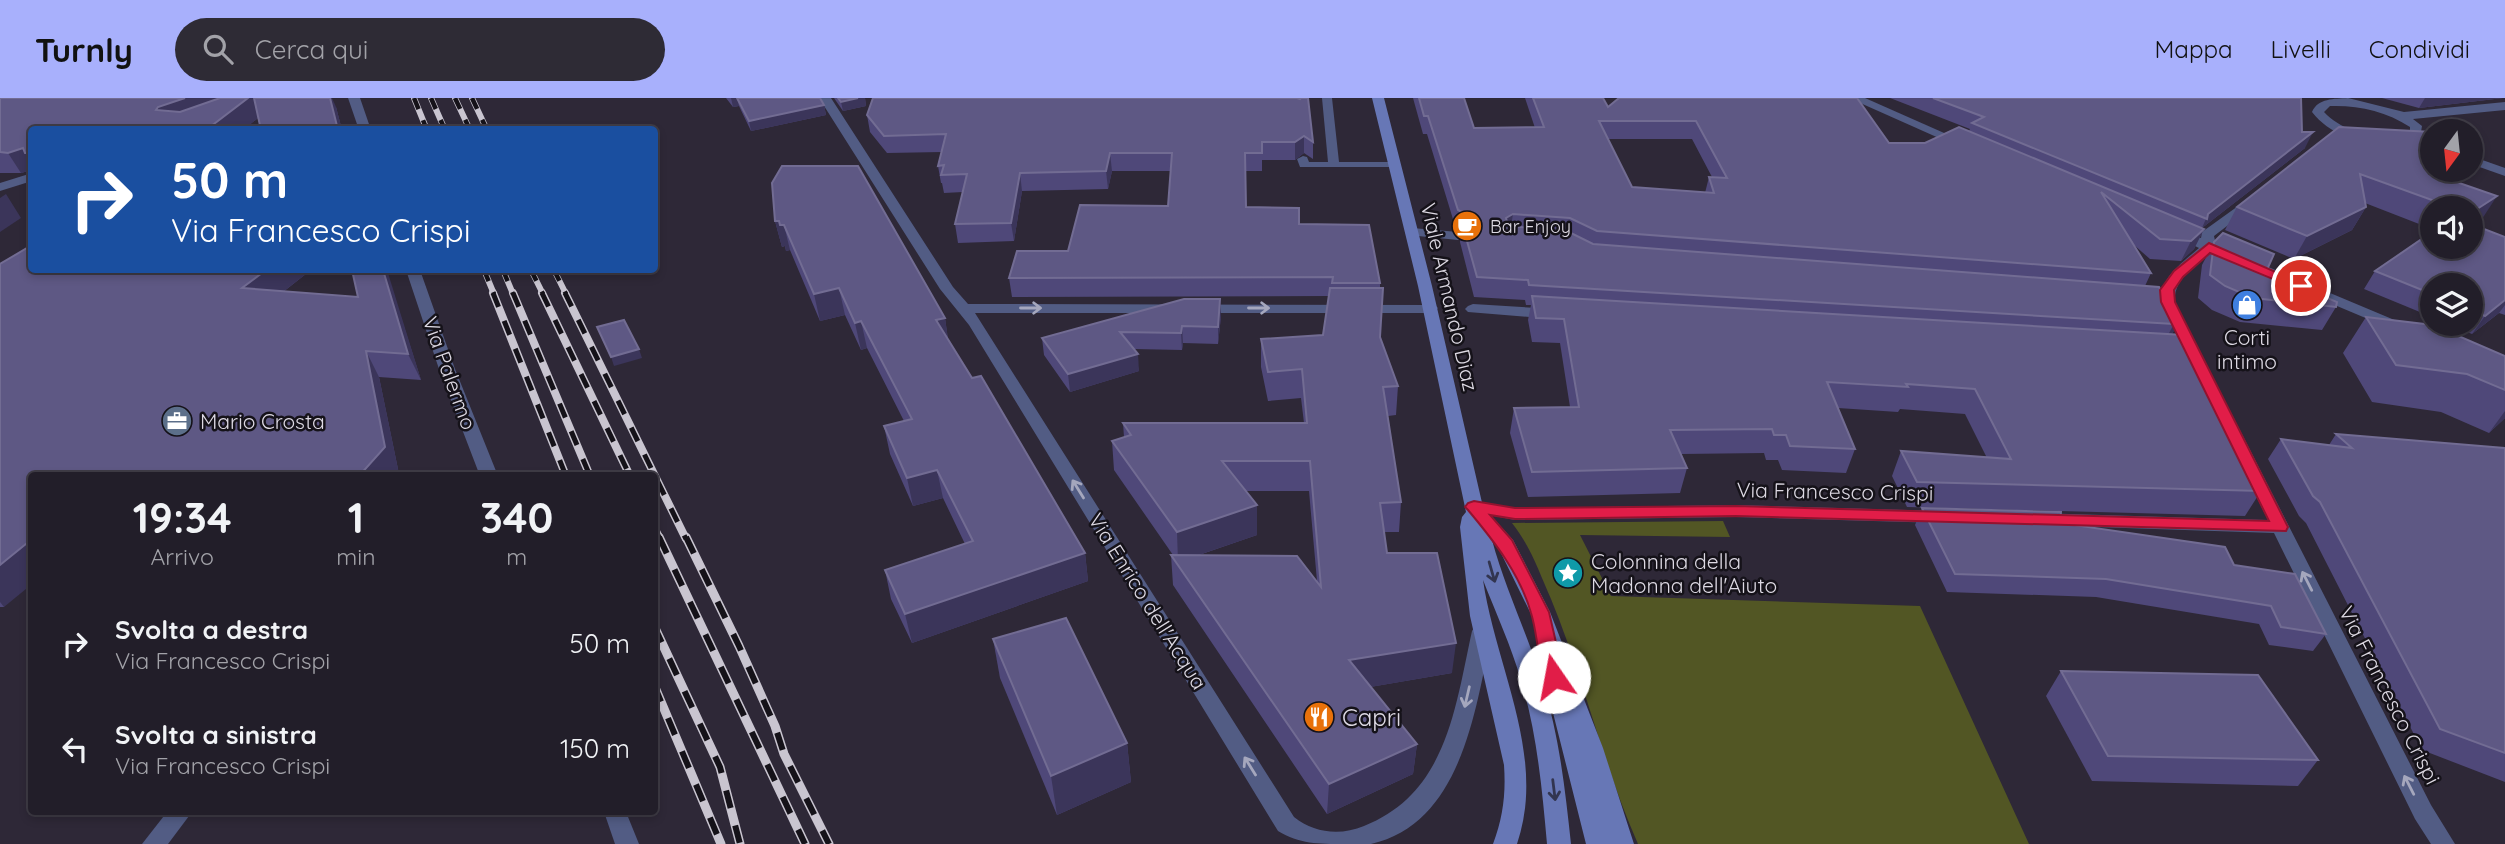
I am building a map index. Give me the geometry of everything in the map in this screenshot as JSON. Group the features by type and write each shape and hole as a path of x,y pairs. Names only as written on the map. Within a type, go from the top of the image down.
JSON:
{"main road":[{"name":"Viale Armando Diaz","path":"1378,98 1493,580 1537,702 1550,763 1559,844"},
{"path":"1474,507 1506,544 1540,612 1592,748 1622,844"},
{"path":"1474,507 1469,527 1471,563 1482,631 1511,740 1516,776 1517,808 1505,844"},
{"path":"1540,612 1559,699 1598,844"}],"street":[{"path":"354,98 364,126"},
{"name":"Via Enrico dell'Acqua","path":"825,98 947,289 975,323 1286,824 1297,834 1318,841 1350,841 1384,830 1420,805 1436,788 1455,745 1482,631"},
{"path":"1855,98 1970,147"},
{"path":"2408,138 2416,135 2417,129 2402,116 2365,104 2331,100 2320,107 2318,112 2331,124 2345,130 2378,138 2408,138 2420,142"},
{"path":"2402,116 2505,106"},
{"path":"2329,138 2345,130"},
{"path":"2483,164 2505,172"},
{"path":"0,187 28,178"},
{"name":"Via Francesco Crispi","path":"2267,188 2207,235 2209,247 2171,282 2163,301 2193,353 2423,812 2443,844"},
{"path":"2165,229 2416,335"},
{"name":"Via Palermo","path":"414,273 447,369 487,472"},
{"path":"963,309 1430,307"},
{"path":"1473,309 1567,315"},
{"path":"2173,352 2193,353"},
{"name":"Via Francesco Crispi","path":"1474,507 1515,514 1736,511 1955,517"},
{"path":"2023,519 2280,527"},
{"path":"154,844 178,815"},
{"path":"616,815 627,844"}],"lane":[{"path":"1324,100 1334,165"},
{"path":"1303,159 1304,165 1395,165"},
{"path":"1412,232 1458,236"}],"green space":[{"path":"1723,521 1730,537 1580,535 1611,596 1920,606 2029,844 1638,844 1614,784 1574,660 1551,599 1530,550 1512,523"}],"building":[{"path":"0,98 185,98 156,110 180,112 220,98 248,98 211,126 28,126 28,153 25,153 23,148 8,153 0,152"},
{"path":"254,98 330,98 337,126 260,126"},
{"path":"737,98 820,98 824,105 749,121"},
{"path":"838,98 858,98 841,102"},
{"path":"873,98 1308,98 1313,142 1304,136 1295,142 1262,142 1262,153 1245,153 1246,207 1299,208 1299,224 1369,225 1380,283 1332,283 1333,277 1009,278 1017,251 1068,251 1080,205 1168,206 1172,153 1110,153 1106,171 1020,173 1011,223 955,224 967,174 941,175 944,165 938,166 946,134 884,136 867,115"},
{"path":"1419,98 1464,98 1474,128 1544,127 1533,98 1603,98 1608,107 1619,98 1857,98 1889,143 1925,143 1959,127 2204,229 2191,241 2160,239 2101,192 2151,273 1597,231 1570,218 1513,214 1506,218 1508,226 1567,231 1593,244 2159,287 2178,323 2174,324 1529,285 1528,280 1477,277 1462,223 1469,216 1458,210 1428,116 1424,116","holes":["1599,121 1696,121 1727,178 1709,177 1714,193 1632,187"]},
{"path":"1933,98 2301,98 2302,132 2313,132 2208,214 2207,219 1972,123 1984,117"},
{"path":"2339,127 2420,131 2420,182 2456,182 2497,196 2483,205 2483,196 2421,196 2360,174 2366,207 2307,236 2237,207"},
{"path":"782,166 858,166 945,318 936,320 972,378 981,376 1085,553 905,614 885,570 973,541 937,470 907,478 884,426 912,419 861,321 855,323 839,288 814,294 784,225 775,221 772,183"},
{"path":"2483,229 2505,237 2505,300 2485,316 2483,273 2420,273 2420,289 2375,271 2420,240 2420,259 2483,259"},
{"path":"2223,233 2274,254 2266,272 2337,302 2336,307 2253,298 2225,286 2210,275 2214,242"},
{"name":"Mario Crosta","path":"28,247 28,273 262,273 242,288 358,297 353,273 384,273 408,354 366,351 385,447 363,472 28,472 28,542 0,565 0,264"},
{"path":"1330,288 1383,288 1380,337 1398,386 1383,387 1401,502 1380,503 1387,553 1437,553 1456,643 1349,660 1417,744 1329,784 1171,555 1297,556 1321,587 1310,461 1222,461 1257,505 1177,532 1112,441 1131,435 1123,423 1307,423 1302,369 1268,372 1261,339 1323,335"},
{"path":"1532,296 2184,335 2225,416 2222,418 2261,491 1917,482 1901,451 2011,459 1975,389 1906,384 1908,387 1827,382 1855,449 1790,446 1786,435 1774,435 1772,429 1670,430 1687,468 1532,472 1514,408 1579,407 1564,319 1536,318"},
{"path":"1184,299 1220,299 1218,327 1182,326 1181,333 1120,332 1138,354 1068,374 1042,338"},
{"path":"2366,317 2420,323 2420,336 2459,336 2505,356 2505,390 2467,374 2396,365"},
{"path":"624,320 639,349 611,357 597,327"},
{"path":"2336,434 2505,448 2505,753 2440,729 2320,502 2313,496 2281,439 2352,448"},
{"path":"1922,508 2061,512 2060,523 2225,547 2234,565 2295,574 2326,634 2281,627 2271,606 2106,579 1955,574"},
{"path":"1066,618 1127,743 1051,776 993,639"},
{"path":"2061,671 2258,675 2318,760 2108,756"}],"railway":[{"path":"414,98 425,126"},
{"path":"431,98 443,126"},
{"path":"455,98 468,126"},
{"path":"472,98 485,126"},
{"path":"485,273 494,294"},
{"path":"504,273 513,294"},
{"path":"532,273 543,294"},
{"path":"556,273 566,294"},
{"path":"493,293 564,472"},
{"path":"513,293 588,472"},
{"path":"542,293 628,472"},
{"path":"565,293 653,472"},
{"path":"658,482 686,539"},
{"path":"659,537 805,844"},
{"path":"686,537 739,646 775,726 784,754 829,844"},
{"path":"658,635 720,767 740,844"},
{"path":"658,694 721,844"}],"place":[{"name":"Bar Enjoy","path":"1467,226"},
{"name":"Corti intimo","path":"2247,305"},
{"name":"Mario Crosta","path":"177,421"},
{"name":"Colonnina della Madonna dell'Aiuto","path":"1568,573"},
{"name":"Capri","path":"1319,717"}],"route":[{"path":"1554,677 1540,612 1528,585 1506,544 1474,507 1515,514 1736,511 2280,527 2168,302 2167,290 2178,274 2209,247 2301,286"}]}
